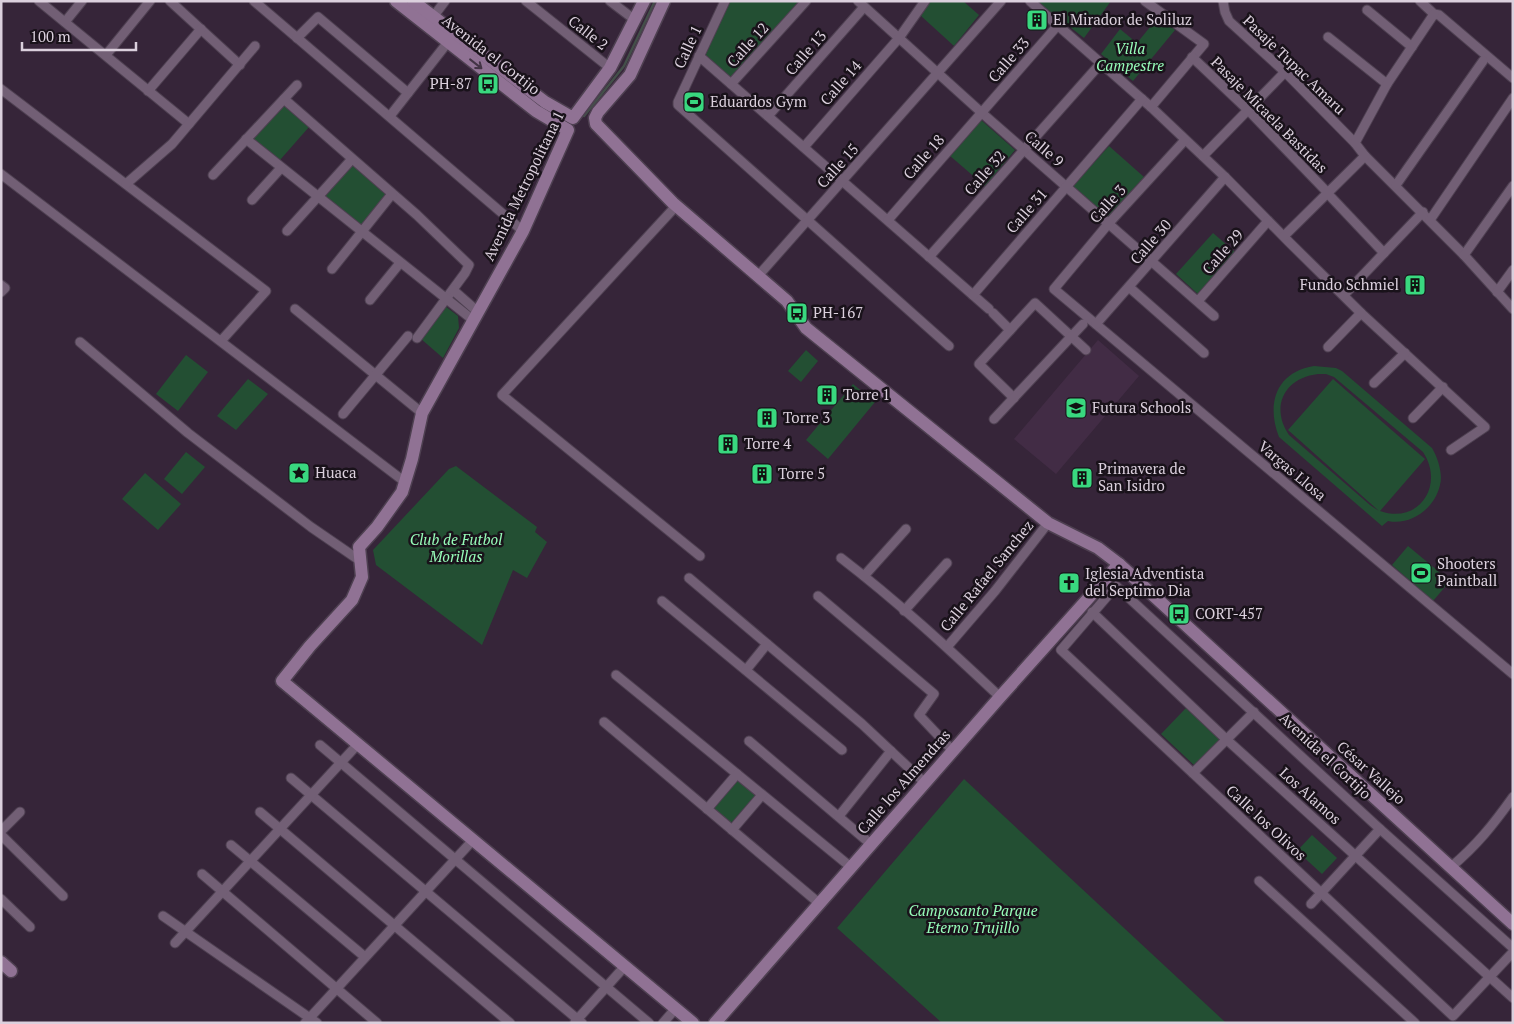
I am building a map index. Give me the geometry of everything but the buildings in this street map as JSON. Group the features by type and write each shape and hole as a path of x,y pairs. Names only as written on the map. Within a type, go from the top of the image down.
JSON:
{"street":[{"path":"39,1 189,124"},
{"path":"65,22 82,1"},
{"path":"106,55 150,1"},
{"path":"170,1 240,65"},
{"name":"Avenida el Cortijo","path":"396,1 430,21 545,102 570,124"},
{"name":"Avenida el Cortijo","path":"413,1 448,42 536,111 570,124"},
{"path":"430,21 445,1"},
{"name":"Calle 2","path":"526,1 610,68"},
{"path":"610,1 635,20"},
{"name":"Avenida Metropolitana 1","path":"358,744 282,681 310,646 352,600 362,577 359,547 377,527 402,492 422,413 523,231 570,124 610,68 644,1"},
{"name":"César Vallejo","path":"664,1 630,75 595,118 596,124 676,206 786,301 806,328 1048,523 1098,548 1119,564 1513,924"},
{"name":"Calle 1","path":"725,1 678,105 808,219"},
{"name":"Calle 12","path":"731,84 806,1"},
{"name":"Calle 14","path":"804,147 899,38 925,1"},
{"name":"Calle 15","path":"758,276 1001,1"},
{"path":"1030,1 1151,107 1225,177 1344,296 1485,427 1451,450"},
{"path":"1145,1 1204,44 1151,107"},
{"name":"Pasaje Tupac Amaru","path":"1223,1 1229,21 1285,72 1355,143 1365,156 1423,212 1513,309"},
{"path":"1420,1 1513,78"},
{"path":"255,2 523,231"},
{"name":"Calle 9","path":"861,4 982,113 1214,316"},
{"name":"Calle 13","path":"768,116 861,4"},
{"path":"1367,10 1412,47"},
{"path":"1355,143 1387,84 1434,14"},
{"path":"297,38 318,17 408,94"},
{"name":"Calle 33","path":"982,113 1058,25"},
{"path":"148,91 201,29"},
{"path":"1328,36 1387,84"},
{"path":"390,116 448,42"},
{"path":"126,184 172,144 255,46"},
{"path":"699,56 888,220 1010,330"},
{"name":"Pasaje Micaela Bastidas","path":"1192,58 1248,110 1384,253"},
{"path":"1396,185 1483,61"},
{"name":"Calle 32","path":"929,257 1101,63"},
{"path":"1203,156 1285,72"},
{"path":"213,175 297,85"},
{"path":"1,89 266,291 222,341"},
{"path":"1430,220 1513,98"},
{"path":"284,99 469,264 468,270 446,300 375,375 343,414"},
{"name":"Calle 31","path":"973,295 1142,99"},
{"name":"Calle 18","path":"888,220 982,113"},
{"path":"246,139 446,300 476,316"},
{"name":"Calle 3","path":"1054,289 1109,224 1185,140"},
{"path":"1284,236 1329,194 1365,156"},
{"path":"287,231 352,159"},
{"path":"252,200 281,168"},
{"path":"1,174 405,482"},
{"name":"Calle 30","path":"1096,324 1225,177"},
{"path":"1464,255 1513,186"},
{"path":"332,269 392,194"},
{"path":"676,206 502,395 700,556"},
{"path":"1344,296 1423,212"},
{"path":"808,219 949,346"},
{"name":"Calle 29","path":"1198,301 1268,221"},
{"path":"370,300 400,263"},
{"path":"1497,292 1513,270"},
{"path":"1,285 5,288 1,292"},
{"path":"1129,287 1204,353"},
{"name":"Vargas Llosa","path":"1054,289 1513,674"},
{"path":"453,290 476,316"},
{"path":"1014,398 979,364 1035,303 1086,350"},
{"path":"295,309 422,413"},
{"path":"1328,347 1362,313"},
{"path":"994,419 1083,324"},
{"path":"80,342 201,444 311,527 359,560"},
{"path":"1374,384 1405,352"},
{"path":"1413,418 1443,387"},
{"name":"Calle Rafael Sanchez","path":"947,647 995,591 1048,523"},
{"path":"864,576 906,529"},
{"path":"841,558 947,647 1000,696"},
{"path":"904,611 947,563"},
{"name":"Calle los Almendras","path":"715,1023 1000,696 1119,564"},
{"path":"689,578 862,724 925,783"},
{"name":"Avenida el Cortijo","path":"1092,612 1116,586 1380,829 1513,948"},
{"path":"818,596 934,694 919,715 953,751"},
{"path":"662,601 842,750"},
{"name":"Calle los Olivos","path":"1092,612 1060,650 1453,1016 1490,978"},
{"name":"Los Alamos","path":"1092,612 1226,739 1513,998"},
{"path":"746,670 767,644"},
{"path":"616,675 852,868"},
{"path":"1192,773 1254,712"},
{"path":"604,722 820,904"},
{"path":"749,741 872,844"},
{"path":"175,943 358,744 693,1023"},
{"path":"320,745 649,1023"},
{"path":"839,816 891,751"},
{"path":"707,809 737,774"},
{"path":"291,778 578,1022 625,966"},
{"path":"732,830 762,795"},
{"path":"1451,867 1472,849 1494,824 1513,797"},
{"path":"1,831 20,812"},
{"path":"260,812 510,1023"},
{"path":"1311,904 1380,829"},
{"path":"1,835 63,896"},
{"path":"163,916 311,1021 337,988 473,840"},
{"path":"231,845 365,957"},
{"path":"202,874 377,1023"},
{"path":"1259,881 1415,1023"},
{"path":"1,899 30,927"},
{"path":"1490,978 1513,952"},
{"path":"1,962 11,972"},
{"path":"663,1023 676,1008"}],"shaded area":[{"name":"Futura Schools","path":"1098,340 1139,376 1056,474 1014,439"}],"green space":[{"path":"728,1 799,1 732,79 703,53"},
{"path":"930,1 963,1 979,15 954,46 920,15"},
{"path":"1037,1 1111,1 1084,38"},
{"name":"Villa Campestre","path":"1159,16 1175,30 1133,81 1101,54 1120,29 1137,43"},
{"path":"283,104 309,127 280,160 251,138"},
{"path":"981,120 1015,150 985,186 949,155"},
{"path":"1109,146 1144,177 1108,217 1073,186"},
{"path":"351,163 387,195 361,227 322,196"},
{"path":"1213,233 1235,252 1199,295 1176,274"},
{"path":"445,306 458,316 459,328 443,358 420,338"},
{"path":"806,350 818,361 801,382 788,371"},
{"path":"186,355 208,372 178,411 156,394"},
{"path":"1314,366 1336,368 1342,371 1432,448 1439,466 1441,481 1433,501 1421,514 1405,521 1388,521 1382,526 1279,437 1274,413 1277,391 1283,382 1301,369","holes":["1318,374 1334,377 1423,452 1429,465 1431,477 1429,489 1417,507 1406,512 1394,514 1380,511 1425,459 1333,379 1288,430 1379,511 1289,435 1283,425 1281,414 1281,404 1284,396 1296,381"]},
{"path":"248,379 268,394 236,430 217,416"},
{"path":"853,384 875,402 828,459 806,440"},
{"path":"186,452 205,467 182,494 164,479"},
{"name":"Club de Futbol Morillas","path":"456,466 537,527 535,532 547,542 527,578 513,570 482,645 376,565 373,550 449,469"},
{"path":"145,473 181,504 158,530 122,499"},
{"name":"Shooters Paintball","path":"1408,546 1450,581 1433,601 1392,565"},
{"path":"1186,708 1220,739 1195,766 1161,734"},
{"path":"737,778 758,795 731,826 711,808"},
{"name":"Camposanto Parque Eterno Trujillo","path":"964,779 1226,1023 942,1023 837,928"},
{"path":"1312,835 1337,858 1322,874 1297,851"}],"waterway":[{"path":"584,116 624,66 655,1"}],"place":[{"name":"El Mirador de Soliluz","path":"1037,20"},
{"name":"PH-87","path":"488,84"},
{"name":"Eduardos Gym","path":"694,102"},
{"name":"Fundo Schmiel","path":"1415,285"},
{"name":"PH-167","path":"797,313"},
{"name":"Torre 1","path":"827,395"},
{"name":"Futura Schools","path":"1076,408"},
{"name":"Torre 3","path":"767,418"},
{"name":"Torre 4","path":"728,444"},
{"name":"Huaca","path":"299,473"},
{"name":"Torre 5","path":"762,474"},
{"name":"Primavera de San Isidro","path":"1082,478"},
{"name":"Shooters Paintball","path":"1421,573"},
{"name":"Iglesia Adventista del Septimo Dia","path":"1069,583"},
{"name":"CORT-457","path":"1179,614"}]}
